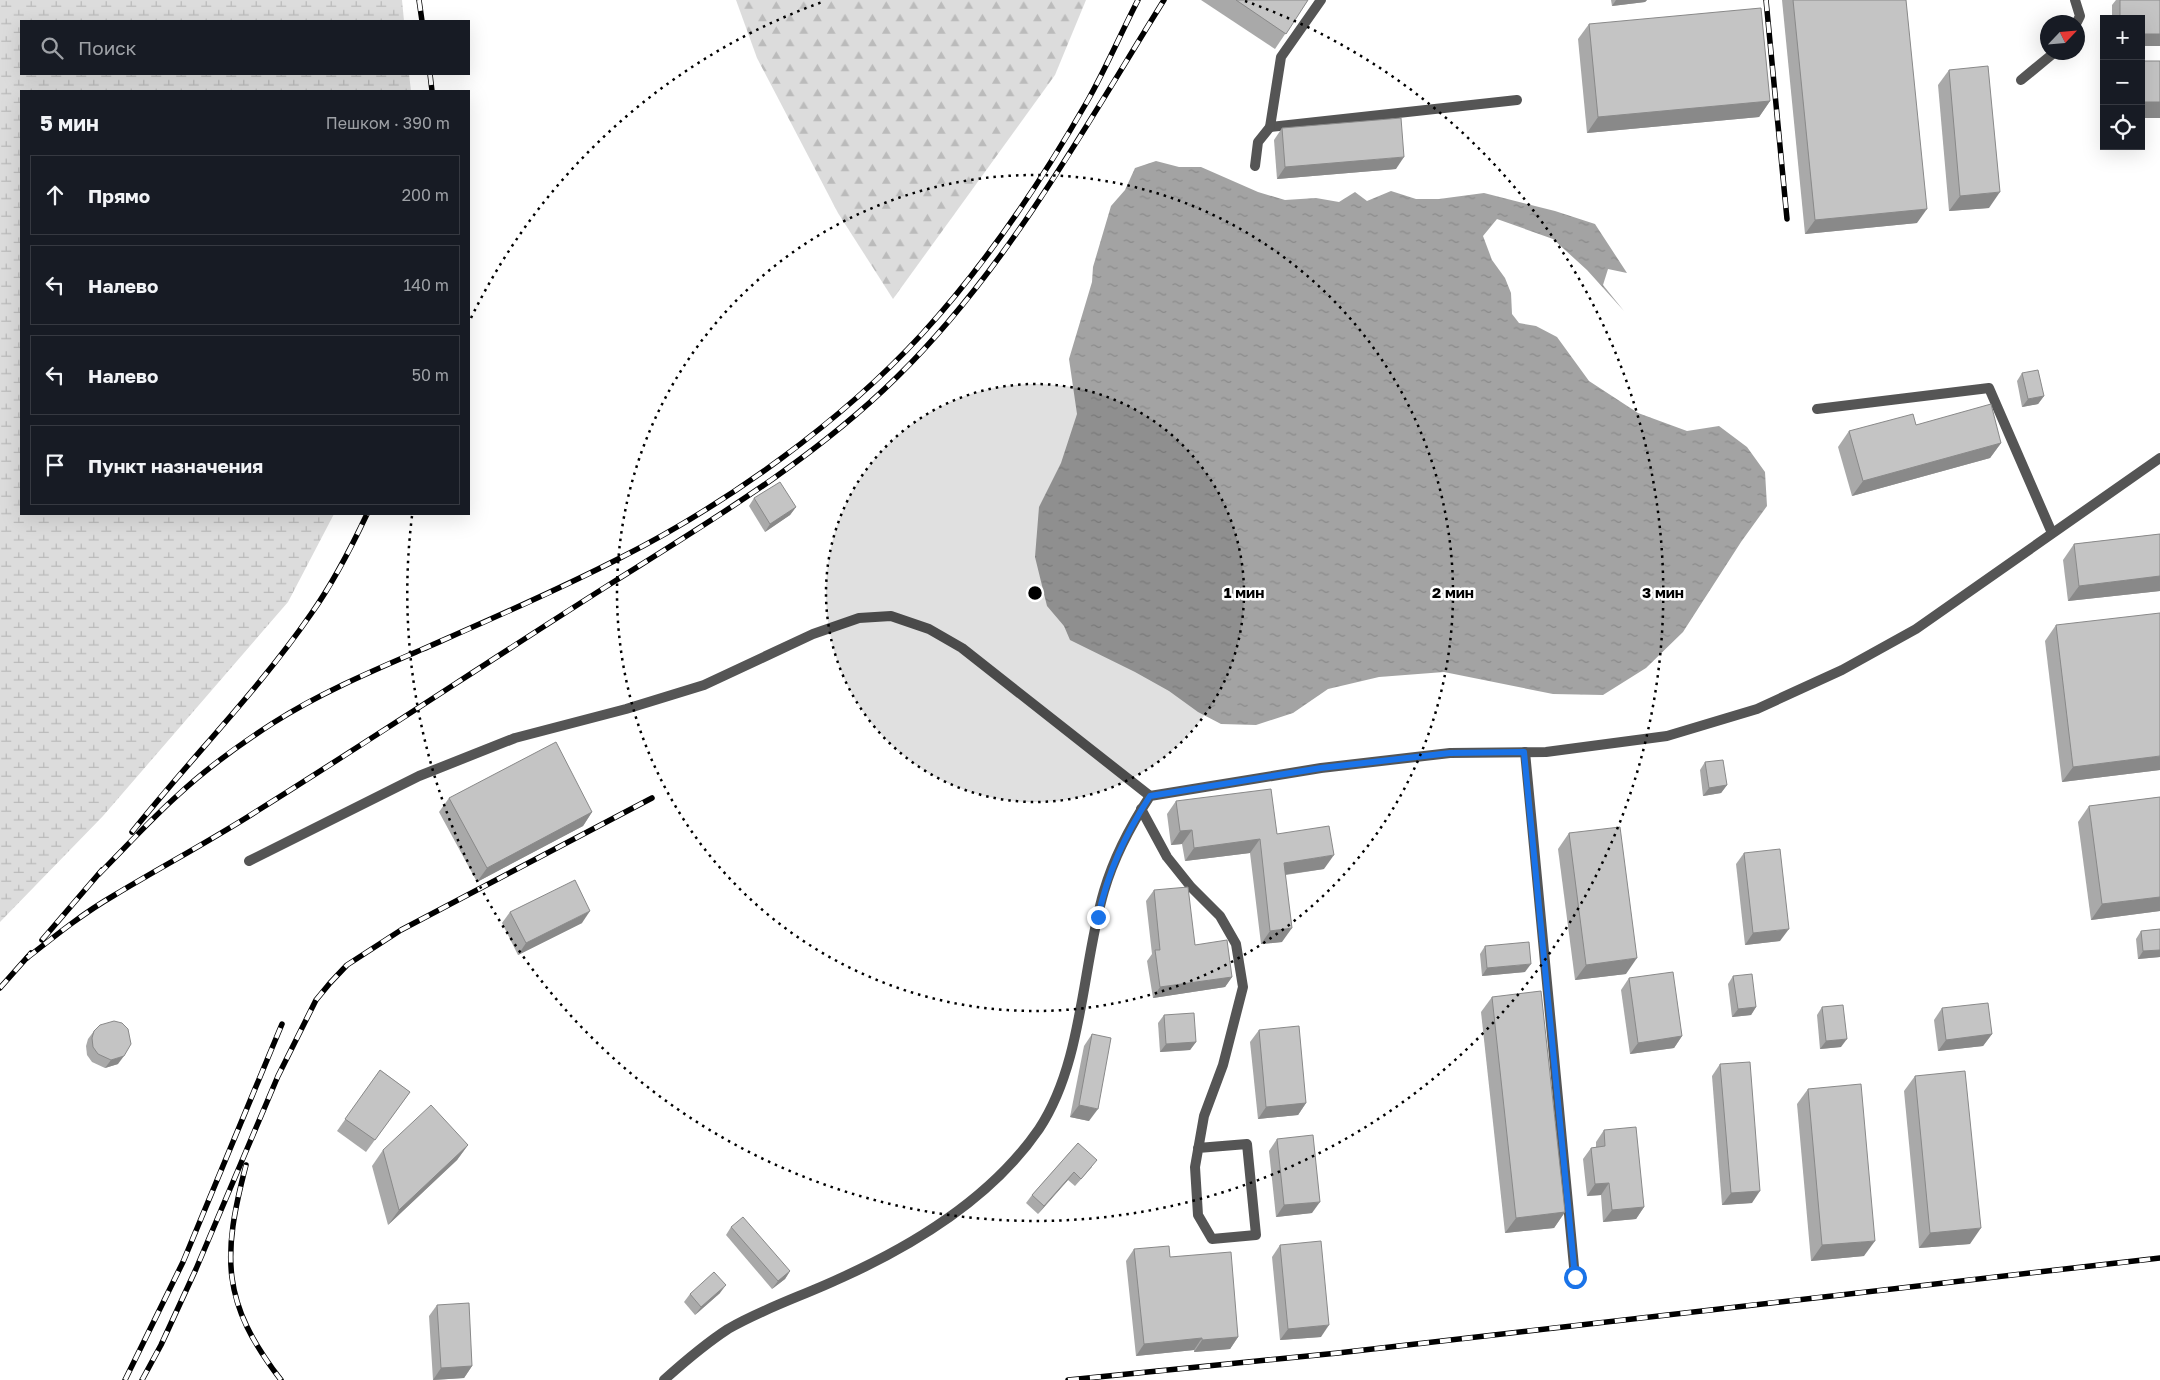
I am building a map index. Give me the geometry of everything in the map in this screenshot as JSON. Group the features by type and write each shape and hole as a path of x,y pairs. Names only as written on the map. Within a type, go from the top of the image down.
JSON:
{"street":[{"path":"1255,166 1258,142 1270,127 1281,57 1321,0"},
{"path":"2075,0 2080,15"},
{"path":"2021,80 2045,60"},
{"path":"1270,127 1517,100"},
{"path":"1817,410 1989,388 2052,533"},
{"path":"664,1380 685,1361 728,1329 898,1250 949,1218 1009,1165 1038,1130 1060,1086 1071,1049 1104,890 1130,827 1150,796 1351,764 1450,753 1546,752 1667,736 1757,710 1842,670 1916,629 2160,458"},
{"path":"249,861 419,776 514,738 626,709 704,685 814,634 859,618 891,616 929,629 962,648 1150,796"},
{"path":"1524,752 1575,1277"},
{"path":"1141,809 1167,856 1191,887 1220,916 1236,944 1243,987 1223,1065 1204,1116 1198,1148 1195,1167 1198,1215 1212,1239 1256,1235 1247,1144 1198,1148"}],"green space":[{"path":"0,0 402,0 404,20 20,20 20,75 409,75 411,90 20,90 20,515 333,515 288,602 103,816 0,922"},
{"path":"736,0 1086,0 1055,75 893,299 838,213 757,58"}],"water":[{"path":"1156,161 1179,167 1201,167 1258,192 1285,200 1316,198 1339,202 1355,192 1367,201 1391,191 1416,199 1439,199 1484,193 1555,211 1595,224 1627,273 1608,269 1603,285 1624,311 1587,270 1553,239 1497,219 1483,236 1492,260 1505,278 1511,293 1512,314 1519,323 1536,326 1557,337 1589,381 1638,413 1687,431 1719,426 1747,447 1765,472 1767,506 1741,542 1683,632 1646,668 1603,695 1553,694 1444,672 1379,677 1328,689 1293,713 1256,725 1221,724 1198,712 1169,691 1135,672 1070,640 1064,626 1047,606 1035,557 1039,507 1061,463 1077,414 1069,359 1092,282 1093,267 1111,206 1125,190 1135,168"}],"building":[{"path":"1236,0 1308,0 1286,34"},
{"path":"1793,0 1906,0 1927,209 1815,220"},
{"path":"2120,0 2160,0 2160,34 2145,34 2145,15 2120,15"},
{"path":"1761,8 1770,101 1598,117 1589,24"},
{"path":"2145,61 2160,61 2160,102 2145,102"},
{"path":"1988,66 2000,192 1960,196 1949,70"},
{"path":"1401,118 1404,157 1285,167 1282,128"},
{"path":"2038,370 2044,396 2028,399 2022,373"},
{"path":"1991,404 2001,443 1863,481 1849,431 1913,414 1916,425"},
{"path":"780,482 796,507 770,524 754,498"},
{"path":"2160,534 2160,576 2079,586 2074,544"},
{"path":"2160,613 2160,756 2073,767 2056,625"},
{"path":"556,742 592,812 487,868 449,798"},
{"path":"1723,760 1727,785 1709,788 1705,762"},
{"path":"1271,789 1277,834 1329,826 1334,855 1284,863 1292,928 1270,931 1260,839 1194,848 1192,830 1180,831 1176,801"},
{"path":"2160,797 2160,897 2102,904 2089,806"},
{"path":"1620,827 1637,958 1586,965 1569,833"},
{"path":"1780,849 1789,929 1753,933 1744,853"},
{"path":"575,880 590,911 526,943 510,912"},
{"path":"1188,887 1195,945 1227,940 1232,977 1160,987 1155,950 1160,950 1154,890"},
{"path":"2160,929 2160,950 2143,951 2141,931"},
{"path":"1529,942 1531,964 1487,968 1485,946"},
{"path":"1673,972 1682,1036 1638,1043 1629,978"},
{"path":"1752,974 1756,1007 1738,1009 1733,976"},
{"path":"1541,991 1565,1212 1516,1218 1492,997"},
{"path":"1988,1003 1992,1034 1946,1040 1942,1008"},
{"path":"1843,1005 1847,1039 1826,1041 1822,1007"},
{"path":"1194,1013 1196,1042 1166,1044 1164,1015"},
{"path":"114,1021 122,1023 128,1029 131,1044 124,1056 111,1060 98,1054 93,1047 92,1038 94,1031 100,1025"},
{"path":"1299,1026 1306,1103 1266,1107 1259,1030"},
{"path":"1092,1034 1111,1038 1098,1109 1079,1105"},
{"path":"1750,1062 1760,1191 1731,1193 1720,1064"},
{"path":"380,1070 410,1092 375,1140 345,1119"},
{"path":"1965,1071 1981,1228 1930,1233 1915,1076"},
{"path":"1861,1084 1875,1241 1822,1245 1808,1089"},
{"path":"431,1105 468,1145 399,1210 383,1150"},
{"path":"1636,1127 1644,1207 1612,1210 1609,1183 1595,1184 1591,1148 1605,1146 1604,1130"},
{"path":"1313,1135 1320,1202 1284,1205 1277,1139"},
{"path":"1078,1143 1097,1160 1081,1179 1074,1172 1044,1206 1032,1195"},
{"path":"743,1217 790,1271 778,1281 731,1227"},
{"path":"1321,1241 1329,1325 1288,1329 1280,1245"},
{"path":"1169,1246 1170,1257 1231,1252 1238,1337 1202,1340 1202,1338 1144,1344 1134,1249"},
{"path":"714,1272 726,1285 701,1307 690,1294"},
{"path":"469,1303 472,1366 441,1368 437,1305"}],"railway":[{"path":"419,0 422,20"},
{"path":"99,874 158,814 200,775 273,723 346,683 547,594 660,536 701,513 741,487 781,459 856,399 890,367 946,307 1011,222 1032,192 1088,100 1138,0"},
{"path":"27,958 102,903 257,811 725,511 832,435 897,377 937,335 974,291 1008,245 1073,148 1164,0"},
{"path":"1766,0 1787,219"},
{"path":"430,75 432,90"},
{"path":"132,832 246,698 290,642 334,578 366,515"},
{"path":"142,1380 161,1345 196,1269 278,1076 316,1000 330,983 347,965 401,930 652,798"},
{"path":"42,940 102,870"},
{"path":"0,988 31,953"},
{"path":"125,1380 183,1262 282,1024"},
{"path":"246,1165 233,1226 232,1278 237,1302 247,1326 261,1352 281,1380"},
{"path":"1068,1380 1338,1353 2160,1258"}],"route":[{"path":"1098,917 1104,890 1130,827 1150,796 1321,768 1450,753 1524,752 1575,1277"}]}
